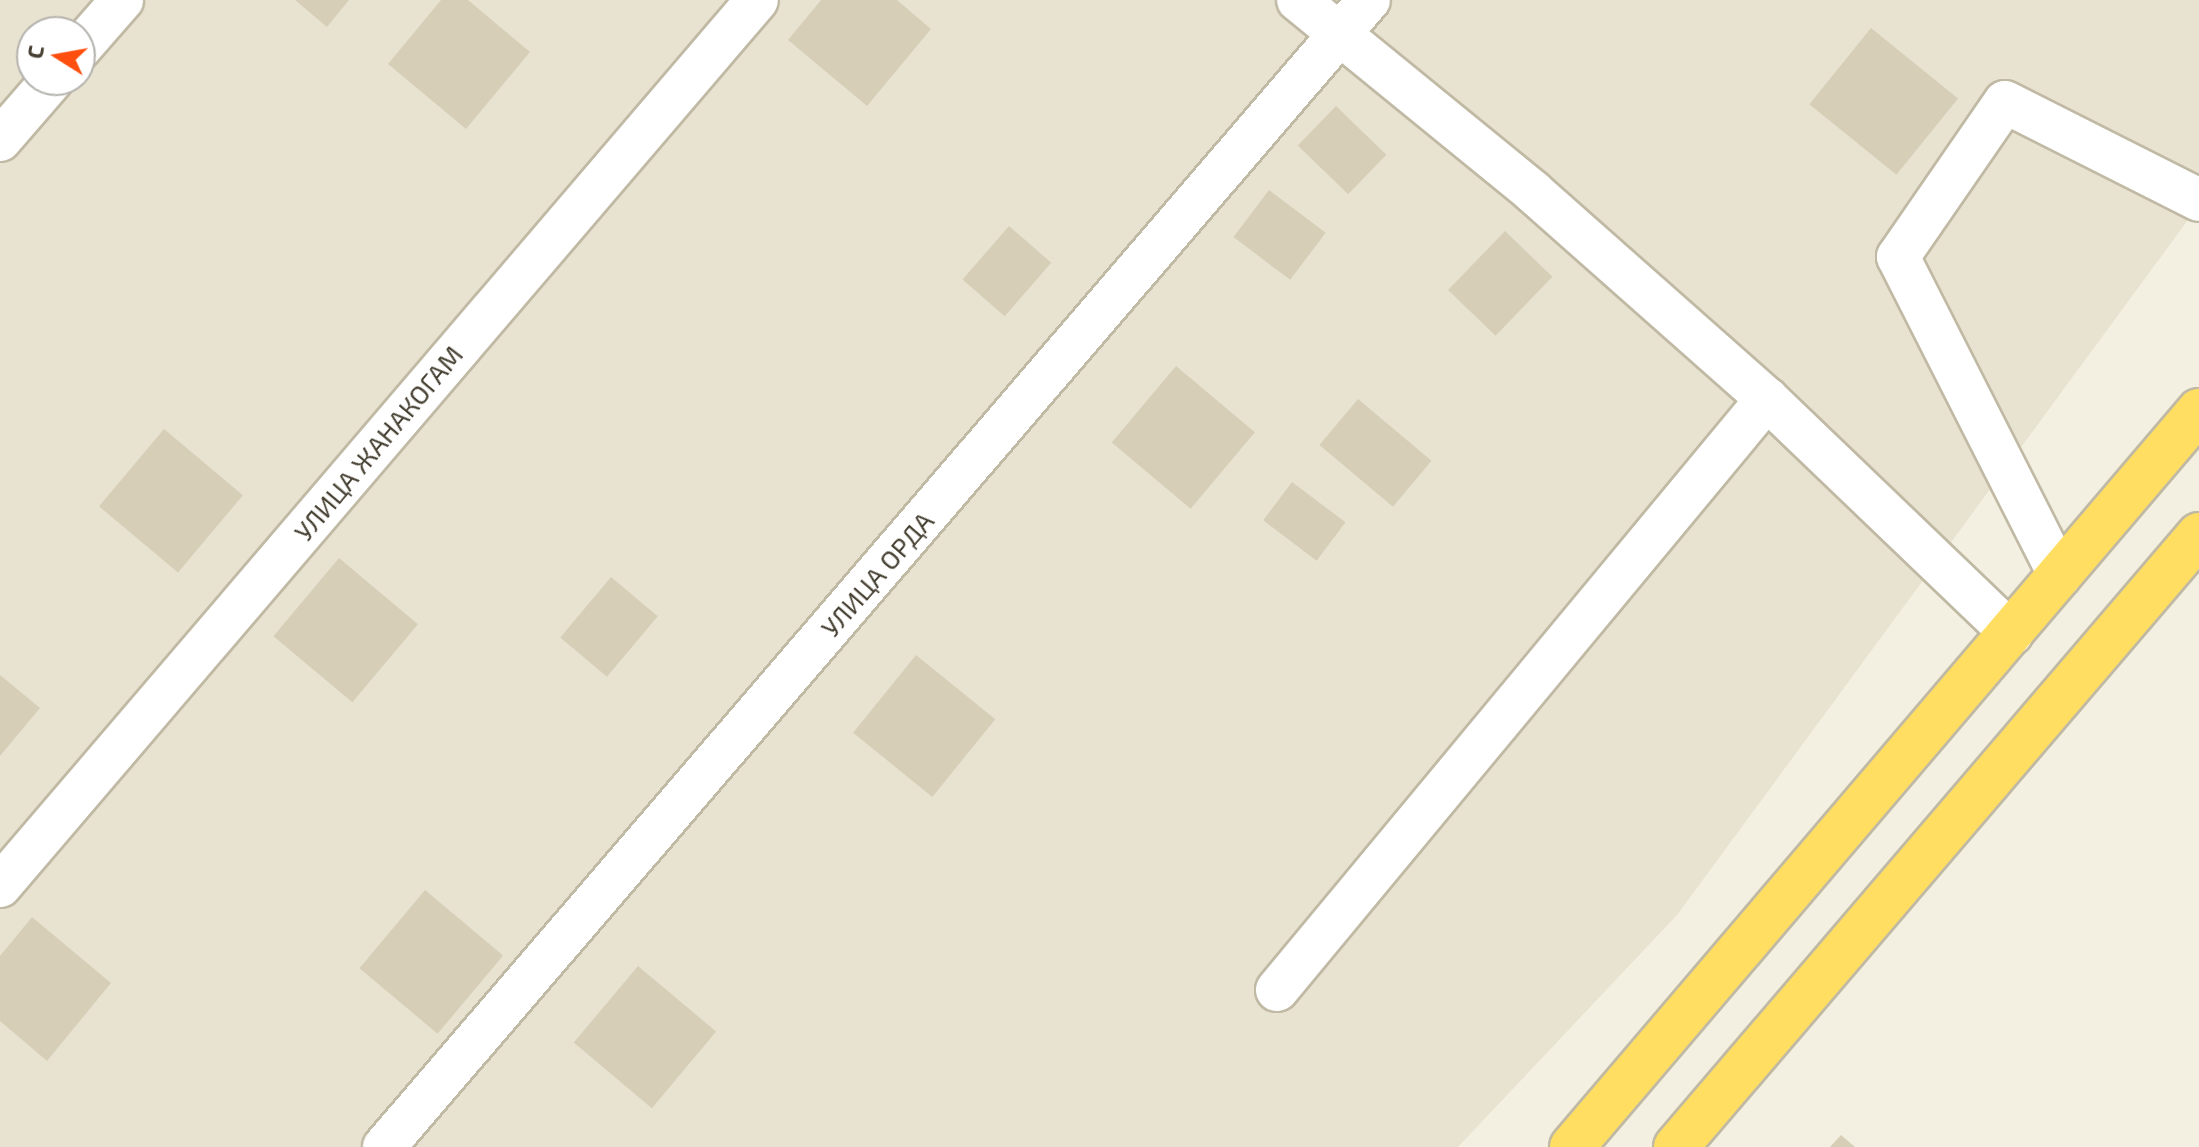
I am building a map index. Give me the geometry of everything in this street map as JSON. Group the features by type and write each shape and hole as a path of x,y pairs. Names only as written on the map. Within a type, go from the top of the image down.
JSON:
{"highway":[{"path":"1572,1147 2199,411"},
{"path":"1676,1147 2199,535"}],"street":[{"path":"96,30 122,0"},
{"name":"УЛИЦА ЖАНАКОГАМ","path":"0,886 757,0"},
{"path":"1298,0 1339,37 1533,192 1767,399 2012,634"},
{"name":"УЛИЦА ОРДА","path":"405,1137 1369,0"},
{"path":"0,140 38,96"},
{"path":"2060,576 1898,257 2005,102 2199,200"},
{"path":"1277,990 1767,399"}],"shaded area":[{"path":"0,0 2199,0 2199,205 1677,915 1458,1147 0,1147"}],"building":[{"path":"295,0 349,0 327,27"},
{"path":"441,0 468,0 530,52 466,129 388,64"},
{"path":"821,0 897,0 931,29 867,106 788,40"},
{"path":"1871,28 1958,98 1896,175 1809,104"},
{"path":"1336,106 1386,155 1348,194 1298,146"},
{"path":"1269,190 1326,233 1290,280 1233,237"},
{"path":"1009,226 1051,263 1005,316 962,280"},
{"path":"1505,231 1552,277 1496,336 1448,290"},
{"path":"1176,366 1255,432 1191,509 1112,443"},
{"path":"1358,399 1432,461 1393,507 1319,445"},
{"path":"164,429 243,495 178,573 99,506"},
{"path":"1292,482 1346,522 1317,561 1263,520"},
{"path":"339,558 418,624 352,702 273,636"},
{"path":"611,577 658,616 607,677 560,638"},
{"path":"916,655 995,719 932,797 853,733"},
{"path":"0,675 40,708 0,756"},
{"path":"425,890 503,956 438,1034 359,968"},
{"path":"32,917 111,983 47,1061 0,1021 0,956"},
{"path":"638,966 716,1032 652,1108 574,1043"},
{"path":"1841,1135 1855,1147 1830,1147"}]}
